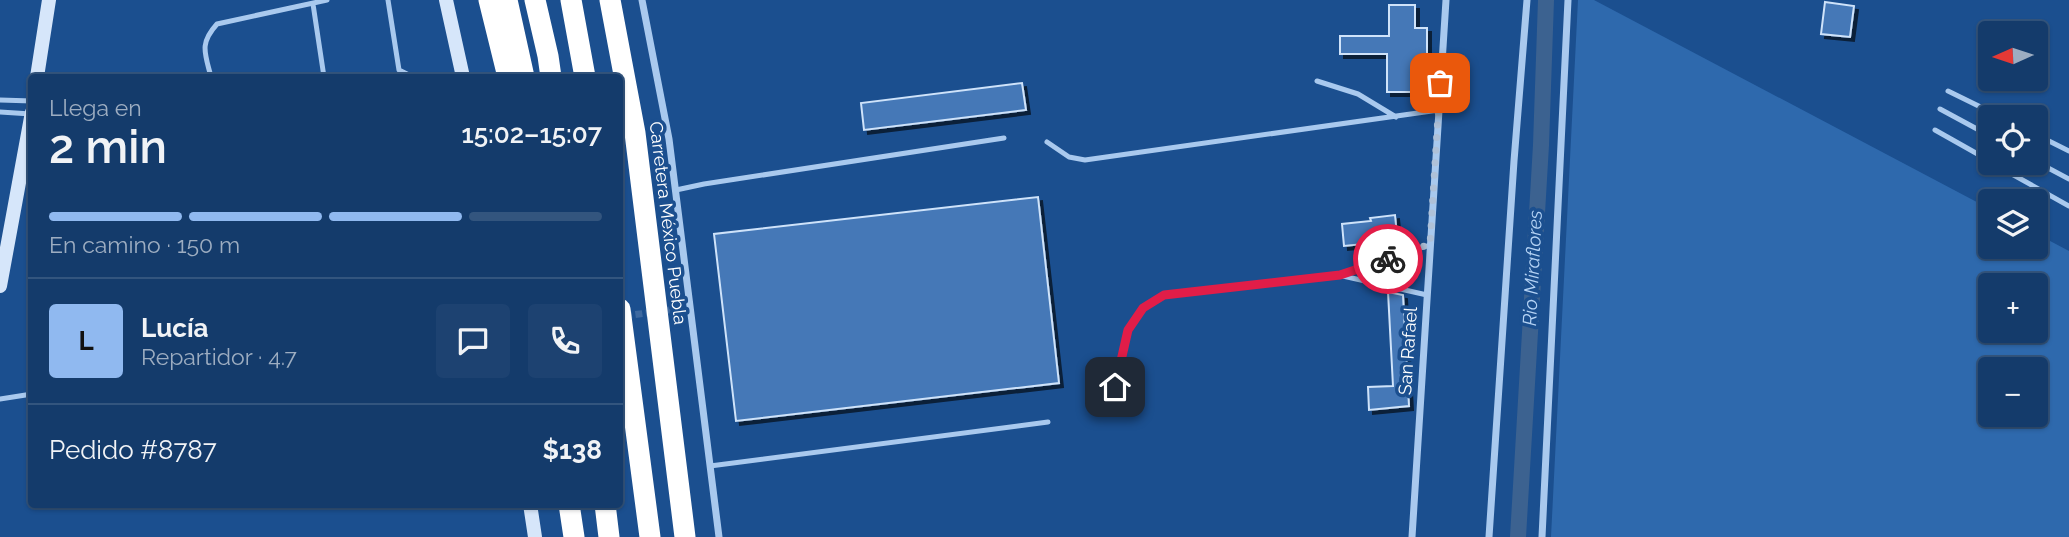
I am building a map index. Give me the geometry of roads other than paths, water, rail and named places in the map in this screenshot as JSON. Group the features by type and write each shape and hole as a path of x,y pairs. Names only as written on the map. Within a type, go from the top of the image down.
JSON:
{"highway":[{"path":"481,0 498,74"},
{"path":"489,0 507,74"},
{"path":"506,0 523,74"},
{"path":"535,0 551,74"},
{"path":"571,0 584,74"},
{"path":"585,0 592,74"},
{"path":"597,0 622,74"},
{"name":"Carretera México Puebla","path":"610,0 635,133 685,537"},
{"path":"623,79 628,97"},
{"path":"623,332 650,537"},
{"path":"570,508 574,537"},
{"path":"605,508 609,537"}],"main road":[{"path":"37,74 49,0"},
{"path":"446,0 462,74"},
{"path":"0,286 28,130"},
{"path":"530,508 534,537"}],"street":[{"path":"642,0 669,139 719,537"},
{"name":"San Rafael","path":"1412,537 1446,0"},
{"path":"1489,537 1527,0"},
{"path":"1542,537 1568,0"}],"lane":[{"path":"210,74 205,52 207,36 218,24 327,0"},
{"path":"388,0 399,70 407,74"},
{"path":"313,4 324,74"},
{"path":"1317,80 1358,94 1396,117"},
{"path":"1948,91 1978,106"},
{"path":"0,100 28,101"},
{"path":"1940,109 1978,130"},
{"path":"1047,142 1069,157 1085,160 1439,110"},
{"path":"0,112 28,113"},
{"path":"1935,130 1978,155"},
{"path":"676,190 1004,138"},
{"path":"2048,140 2069,151"},
{"path":"2048,168 2069,179"},
{"path":"2014,175 2069,206"},
{"path":"1115,387 1128,330 1143,308 1164,295 1340,275 1430,244"},
{"path":"1340,275 1427,295"},
{"path":"0,399 28,395"},
{"path":"710,466 1048,422"}],"waterway":[{"name":"Rio Miraflores","path":"1518,537 1541,145 1546,0"}],"tunnel":[{"path":"625,316 690,307"}]}
